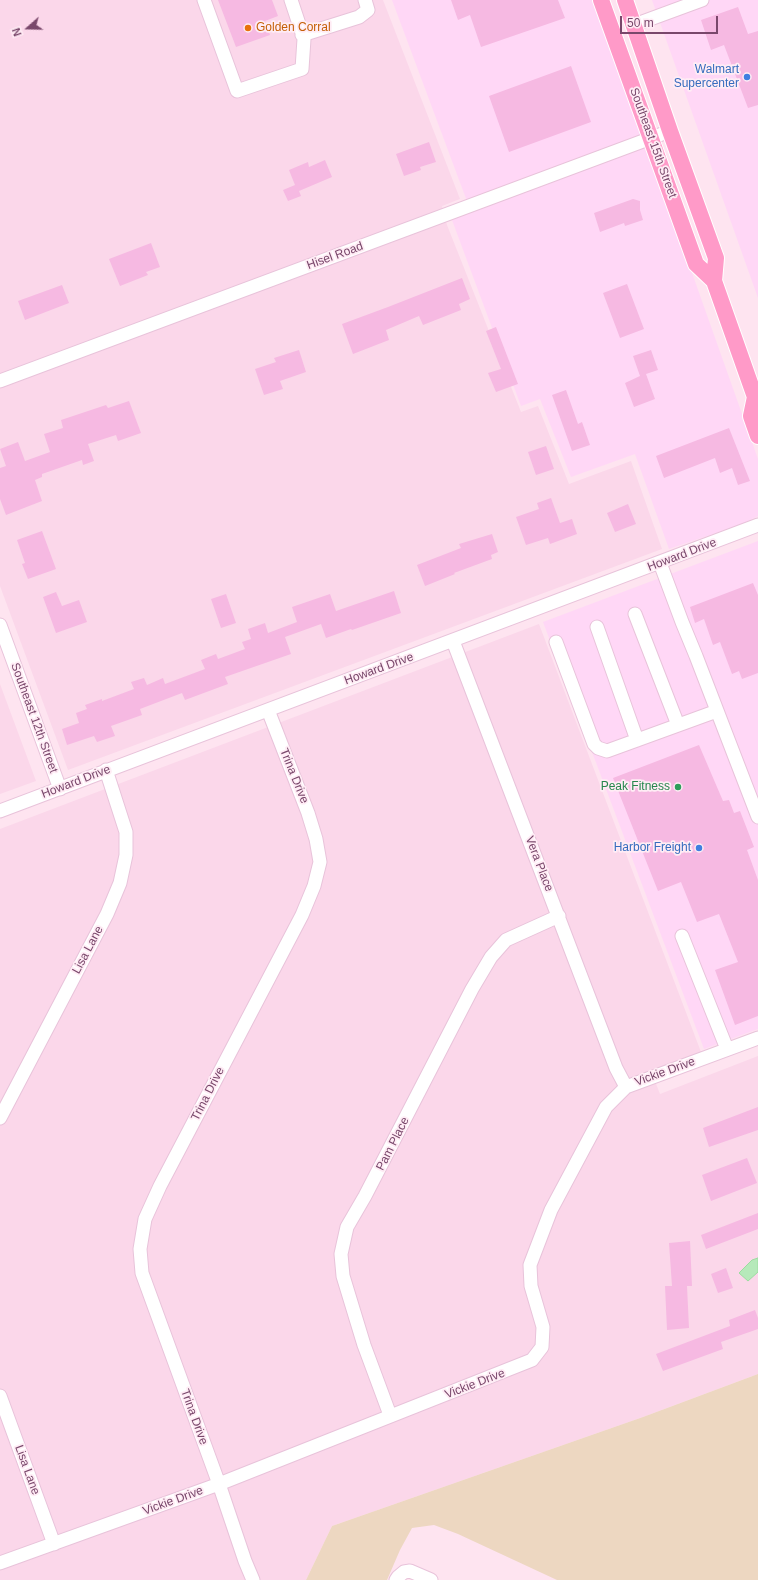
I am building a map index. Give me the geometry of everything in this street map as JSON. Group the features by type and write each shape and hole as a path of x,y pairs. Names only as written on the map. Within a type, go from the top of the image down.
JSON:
{"main road":[{"name":"Southeast 15th Street","path":"601,0 696,264 714,280"},
{"name":"Southeast 15th Street","path":"625,0 716,258 714,280 757,398 751,416 758,436"},
{"path":"613,32 634,25"}],"street":[{"path":"204,0 237,91 302,68 304,39 291,0"},
{"path":"302,35 359,17 368,10 365,0"},
{"path":"634,25 702,0"},
{"name":"Hisel Road","path":"0,381 670,131"},
{"name":"Howard Drive","path":"0,811 453,641 544,605 758,526"},
{"path":"660,563 758,817"},
{"path":"635,614 678,725"},
{"name":"Southeast 12th Street","path":"0,625 60,789"},
{"path":"597,627 638,740"},
{"name":"Vera Place","path":"453,641 616,1068 626,1087"},
{"path":"556,642 594,744 598,748 606,751 717,711"},
{"name":"Trina Drive","path":"253,1580 142,1273 140,1249 145,1219 157,1193 302,915 314,886 320,862 316,839 308,813 268,710"},
{"name":"Lisa Lane","path":"0,1118 107,914 120,883 126,855 126,832 106,770"},
{"name":"Pam Place","path":"390,1416 364,1345 343,1276 341,1254 348,1227 366,1196 472,989 491,956 506,940 559,916"},
{"path":"682,936 727,1049"},
{"name":"Vickie Drive","path":"0,1563 219,1484 532,1360 542,1347 543,1327 531,1286 530,1265 551,1210 606,1107 626,1087 758,1038"},
{"name":"Lisa Lane","path":"0,1396 54,1544"},
{"path":"396,1580 404,1572 410,1571 431,1580"}],"shaded area":[{"path":"0,0 383,0 460,199 442,206 447,225 521,412 538,406 569,484 631,461 662,549 68,770 0,586"},
{"path":"392,0 592,0 680,239 758,459 758,516 742,524 669,549 635,454 571,477 540,399 521,406 452,220 471,212"},
{"path":"652,0 758,0 758,298"},
{"path":"758,541 758,1029 704,1049 543,622"},
{"path":"539,624 701,1052 651,1071 660,1094 758,1056 758,1374 643,1417 332,1526 306,1580 0,1580 0,829"},
{"path":"0,684 36,781 0,794"},
{"path":"758,1258 758,1272 748,1281 739,1273 752,1260"},
{"path":"758,1374 758,1580 557,1580 458,1534 434,1525 412,1528 400,1550 387,1580 306,1580 332,1526 643,1417"}],"building":[{"name":"Golden Corral","path":"218,0 272,0 278,16 265,21 270,35 236,47"},
{"path":"451,0 558,0 565,18 481,47 470,15 458,20"},
{"name":"Walmart Supercenter","path":"738,7 748,34 758,31 758,105 748,108 724,45 711,50 701,20"},
{"path":"571,66 591,122 509,152 489,96"},
{"path":"429,142 436,162 420,167 421,170 404,176 396,154"},
{"path":"325,160 332,177 299,191 301,196 288,201 283,190 295,185 289,170 308,162 309,167"},
{"path":"633,199 640,201 640,210 643,220 625,226 624,223 600,232 594,213"},
{"path":"151,243 160,267 146,272 148,275 120,286 109,259"},
{"path":"462,278 470,299 459,304 461,310 423,325 419,316 386,330 389,340 353,354 342,324"},
{"path":"627,284 644,329 620,338 603,293"},
{"path":"62,285 69,303 25,320 18,301"},
{"path":"496,327 518,384 496,392 488,373 501,369 486,331"},
{"path":"299,350 306,372 280,381 283,389 264,395 255,369 276,362 274,358"},
{"path":"651,350 658,370 646,374 655,399 634,407 625,383 640,376 633,356"},
{"path":"566,390 578,424 582,422 590,445 572,451 552,395"},
{"path":"129,401 141,433 118,441 116,435 88,444 94,461 83,465 82,460 42,474 42,477 35,480 42,501 6,515 0,499 0,468 6,466 0,449 18,442 25,461 50,452 44,434 63,428 61,420 106,405 108,408"},
{"path":"729,428 750,481 738,485 732,468 720,473 715,458 664,478 656,456"},
{"path":"546,446 554,469 536,475 528,452"},
{"path":"551,498 560,523 572,519 577,534 550,544 548,538 526,545 516,517 539,509 537,503"},
{"path":"628,504 636,524 615,532 607,513"},
{"path":"42,531 56,569 28,579 22,564 25,563 17,540"},
{"path":"492,534 498,552 491,555 492,559 454,573 455,574 425,586 417,565 461,548 459,544"},
{"path":"753,583 758,595 758,673 742,679 739,671 732,674 720,642 713,645 704,619 695,623 690,607"},
{"path":"394,591 401,613 326,638 321,624 285,637 291,654 225,677 228,684 185,700 182,693 140,709 142,715 111,726 115,736 97,742 94,736 67,745 62,729 79,723 76,713 87,709 85,705 102,699 102,701 134,689 131,682 144,678 147,685 163,678 165,684 205,669 201,660 216,654 218,659 245,649 242,642 251,639 248,629 265,623 268,633 297,622 292,607 330,594 336,611"},
{"path":"56,592 62,606 79,600 87,622 56,633 43,597"},
{"path":"226,594 236,623 221,628 211,599"},
{"path":"699,745 723,801 729,800 734,813 740,811 754,847 747,850 758,880 758,1016 735,1025 715,970 738,962 719,914 697,922 681,882 658,891 613,778"},
{"path":"758,1107 758,1130 709,1147 703,1128"},
{"path":"747,1158 757,1183 711,1201 702,1175"},
{"path":"758,1213 758,1229 706,1249 701,1235"},
{"path":"690,1241 692,1286 687,1286 689,1328 667,1330 665,1286 672,1286 669,1243"},
{"path":"726,1268 733,1288 718,1293 711,1274"},
{"path":"755,1310 758,1318 758,1329 721,1342 723,1349 663,1371 656,1354 730,1326 729,1320"}],"place":[{"name":"Golden Corral","path":"248,28"},
{"name":"Walmart Supercenter","path":"747,77"},
{"name":"Peak Fitness","path":"678,787"},
{"name":"Harbor Freight","path":"699,848"}]}
